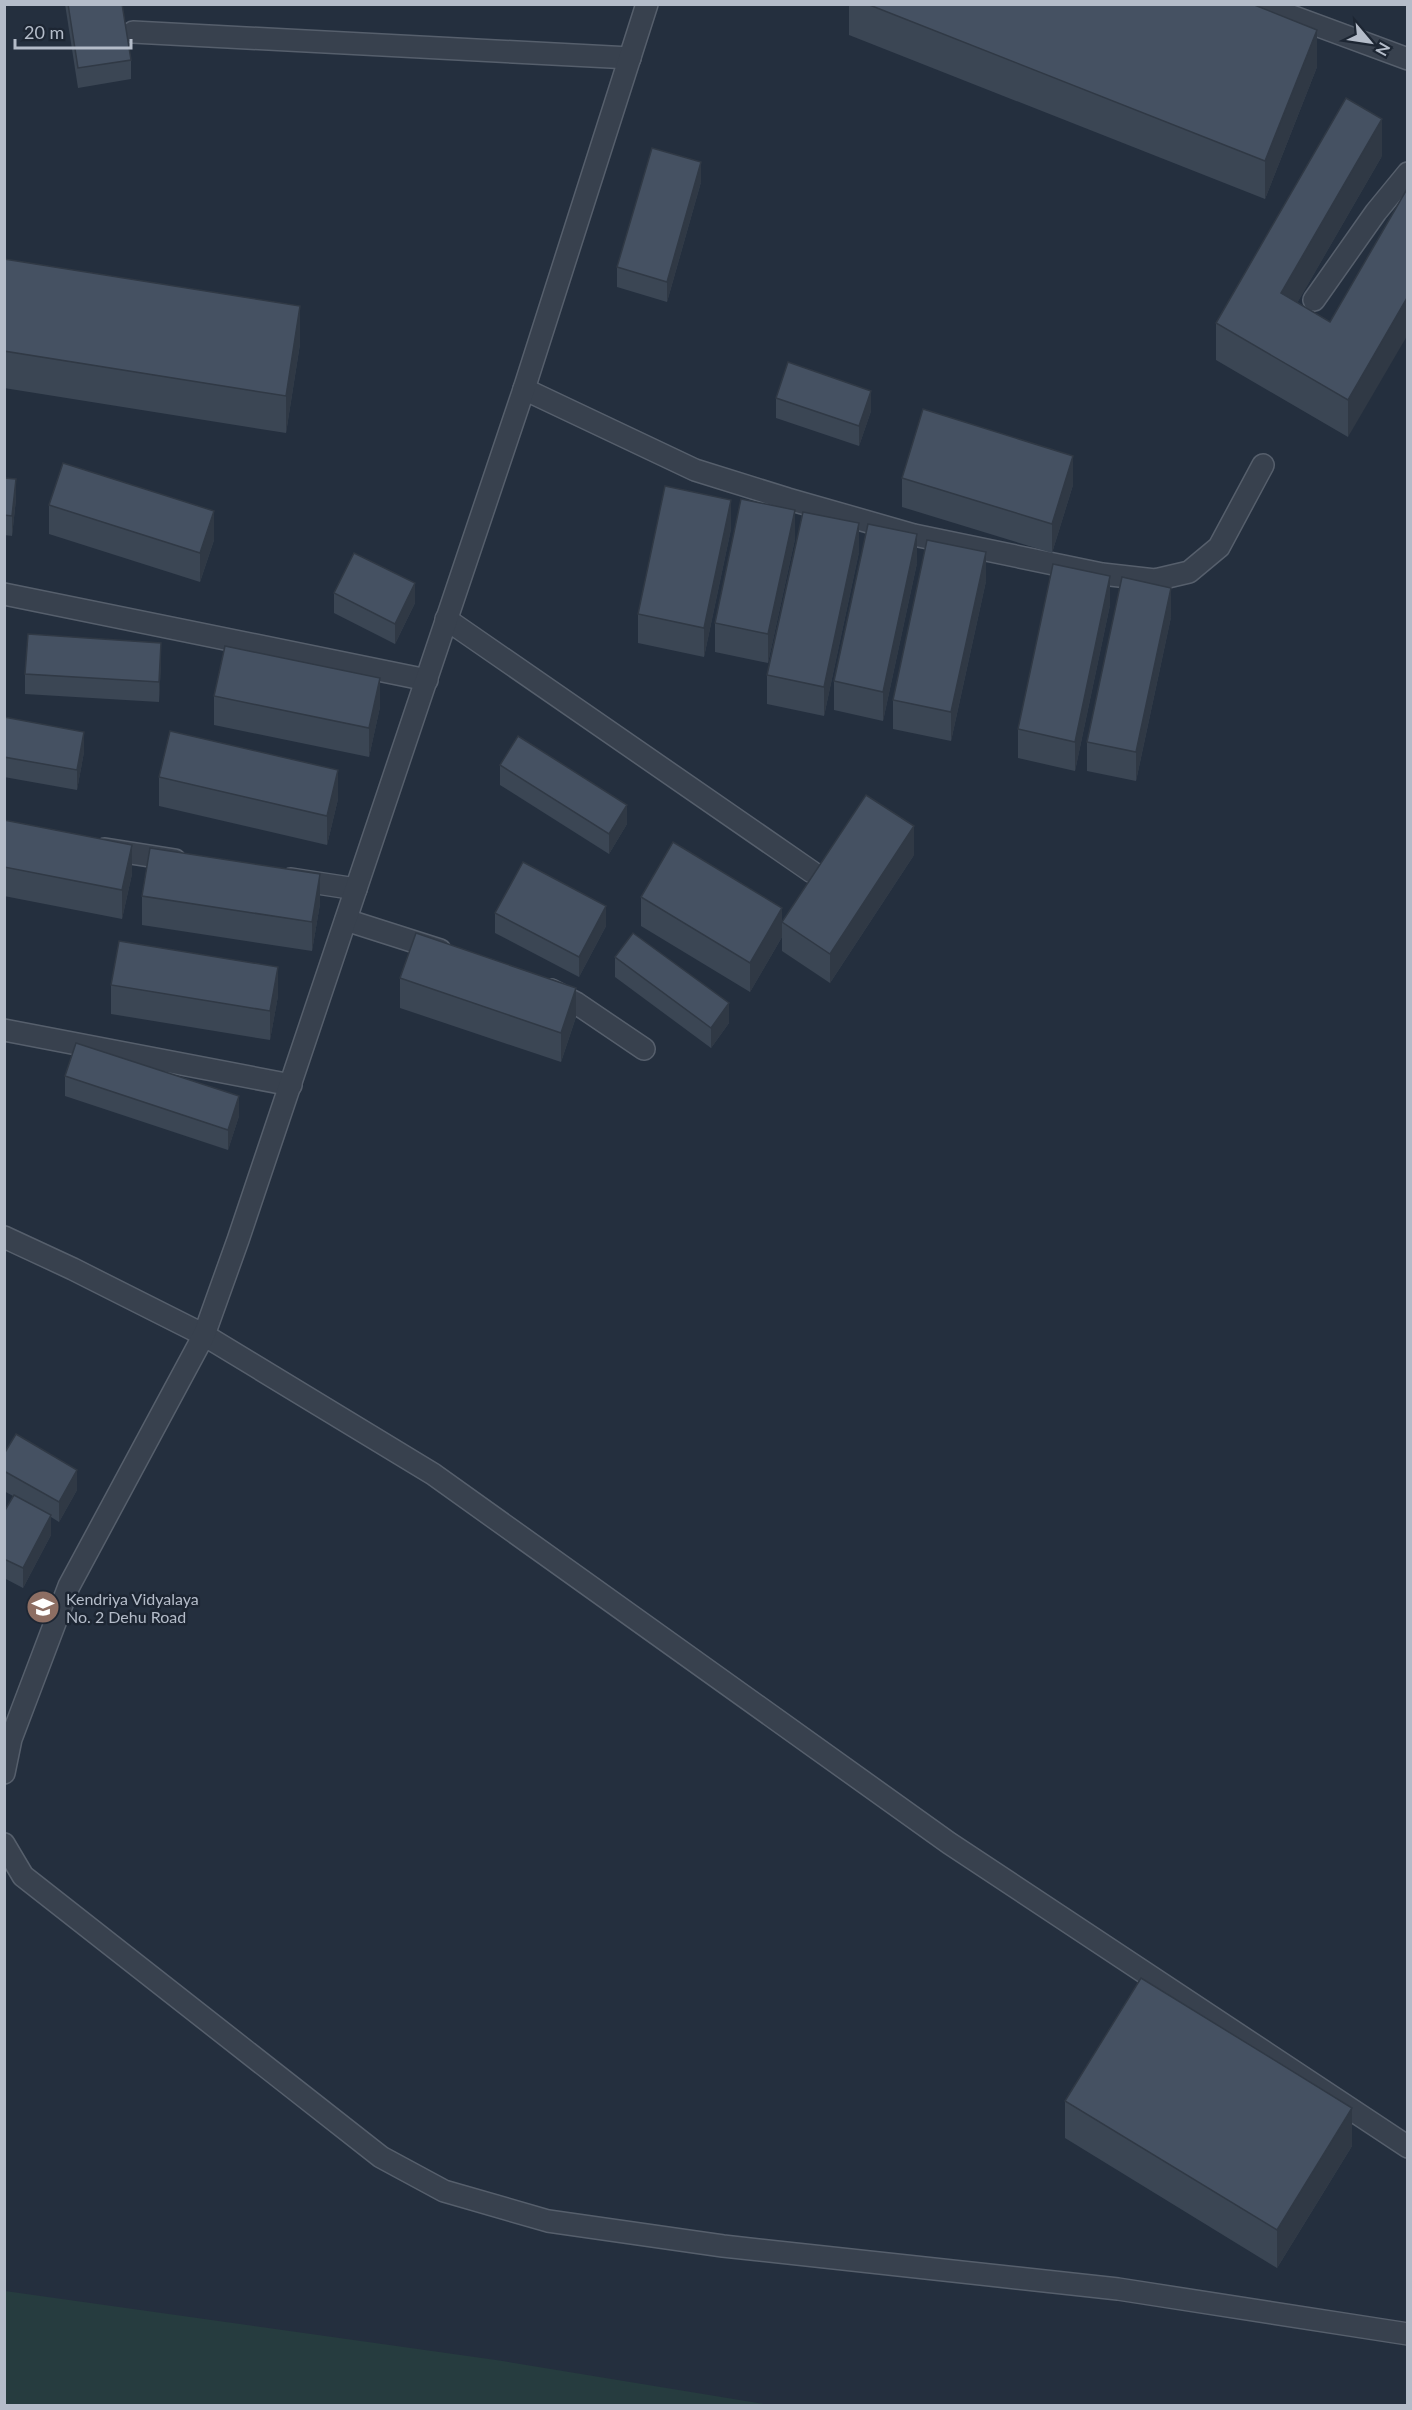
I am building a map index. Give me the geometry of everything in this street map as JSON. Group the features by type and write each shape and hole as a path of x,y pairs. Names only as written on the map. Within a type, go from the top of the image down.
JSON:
{"lane":[{"path":"4,1773 11,1739 69,1586 204,1335 291,1085 524,389 647,4"},
{"path":"1259,4 1407,59"},
{"path":"133,32 630,58"},
{"path":"1314,300 1376,212 1407,173"},
{"path":"524,389 695,470 914,535 1102,574 1144,579 1155,580 1188,572 1219,547 1263,465"},
{"path":"4,594 427,680"},
{"path":"446,619 812,872"},
{"path":"85,845 191,863"},
{"path":"274,876 356,889"},
{"path":"346,921 459,956"},
{"path":"537,983 576,1003 644,1049"},
{"path":"4,1029 291,1085"},
{"path":"4,1237 204,1335 433,1474 949,1843 1407,2146"},
{"path":"4,1844 23,1876 381,2157 444,2191 548,2221 723,2246 1118,2289 1407,2334"}],"green space":[{"path":"5,2291 496,2360 770,2405 5,2405"}],"building":[{"path":"68,4 122,4 131,60 78,68"},
{"path":"867,4 1252,4 1317,30 1265,161"},
{"path":"1346,98 1382,119 1281,293 1330,322 1407,189 1407,298 1348,400 1216,323"},
{"path":"652,148 701,162 667,282 617,267"},
{"path":"4,259 300,306 286,396 4,351"},
{"path":"788,362 871,391 859,426 776,398"},
{"path":"923,409 1073,456 1052,524 902,478"},
{"path":"63,463 214,511 200,553 49,505"},
{"path":"4,478 16,479 12,516 4,515"},
{"path":"665,486 731,500 704,628 638,614"},
{"path":"741,499 795,510 768,634 715,623"},
{"path":"803,512 859,523 824,687 767,675"},
{"path":"868,524 917,534 883,692 834,681"},
{"path":"927,540 986,552 951,712 893,700"},
{"path":"354,553 415,583 395,624 334,593"},
{"path":"1053,564 1110,576 1075,742 1018,729"},
{"path":"1122,577 1171,588 1136,752 1087,742"},
{"path":"28,634 161,643 159,682 25,674"},
{"path":"225,646 380,678 369,728 214,696"},
{"path":"4,717 84,732 77,770 4,757"},
{"path":"170,731 338,770 327,816 159,777"},
{"path":"518,736 627,805 609,834 500,765"},
{"path":"866,795 914,826 830,954 782,922"},
{"path":"4,820 132,845 122,890 4,867"},
{"path":"673,842 782,908 750,963 641,897"},
{"path":"150,848 320,874 312,922 142,896"},
{"path":"523,862 606,906 579,957 495,913"},
{"path":"416,933 576,988 561,1033 400,978"},
{"path":"633,933 729,1003 711,1028 615,957"},
{"path":"119,941 278,967 270,1011 111,985"},
{"path":"76,1043 239,1096 228,1130 65,1076"},
{"path":"16,1434 77,1470 59,1502 4,1471 4,1454"},
{"path":"14,1495 51,1515 23,1568 4,1559 4,1512"},
{"path":"1141,1978 1352,2108 1277,2230 1065,2101"}],"place":[{"name":"Kendriya Vidyalaya No. 2 Dehu Road","path":"43,1607"}]}
